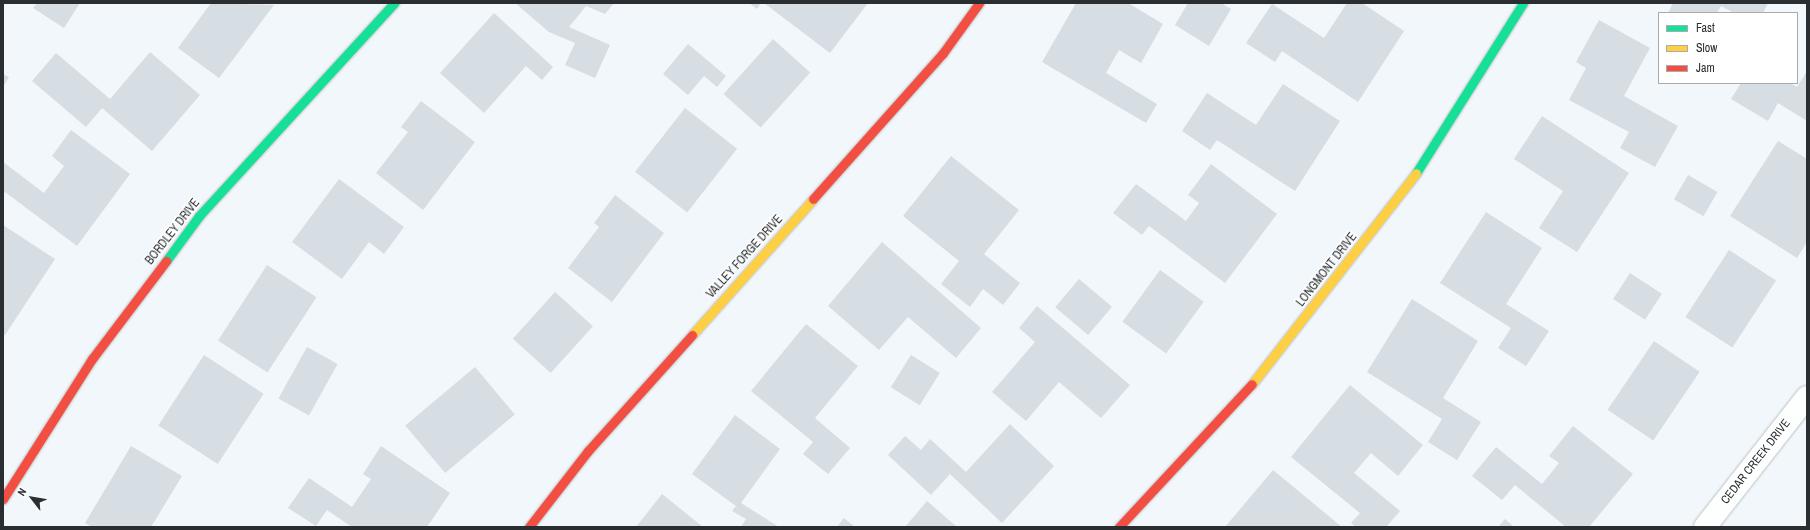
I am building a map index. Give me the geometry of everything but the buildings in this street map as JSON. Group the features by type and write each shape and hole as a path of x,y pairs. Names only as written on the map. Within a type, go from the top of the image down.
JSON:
{"street":[{"name":"BORDLEY DRIVE","path":"3,499 92,359 199,216 394,3"},
{"name":"VALLEY FORGE DRIVE","path":"529,527 588,451 943,53 979,3"},
{"name":"LONGMONT DRIVE","path":"1119,527 1264,371 1393,204 1431,154 1523,3"},
{"name":"CEDAR CREEK DRIVE","path":"1706,527 1807,397"}],"traffic: fast":[{"path":"166,261 199,216 394,3"},
{"path":"1416,173 1523,3"}],"traffic: slow":[{"path":"1252,384 1416,173"},
{"path":"692,335 813,199"}],"traffic: jam":[{"path":"813,199 943,53 979,3"},
{"path":"3,499 92,359 166,261"},
{"path":"529,527 588,451 692,335"},
{"path":"1119,527 1252,384"}]}
